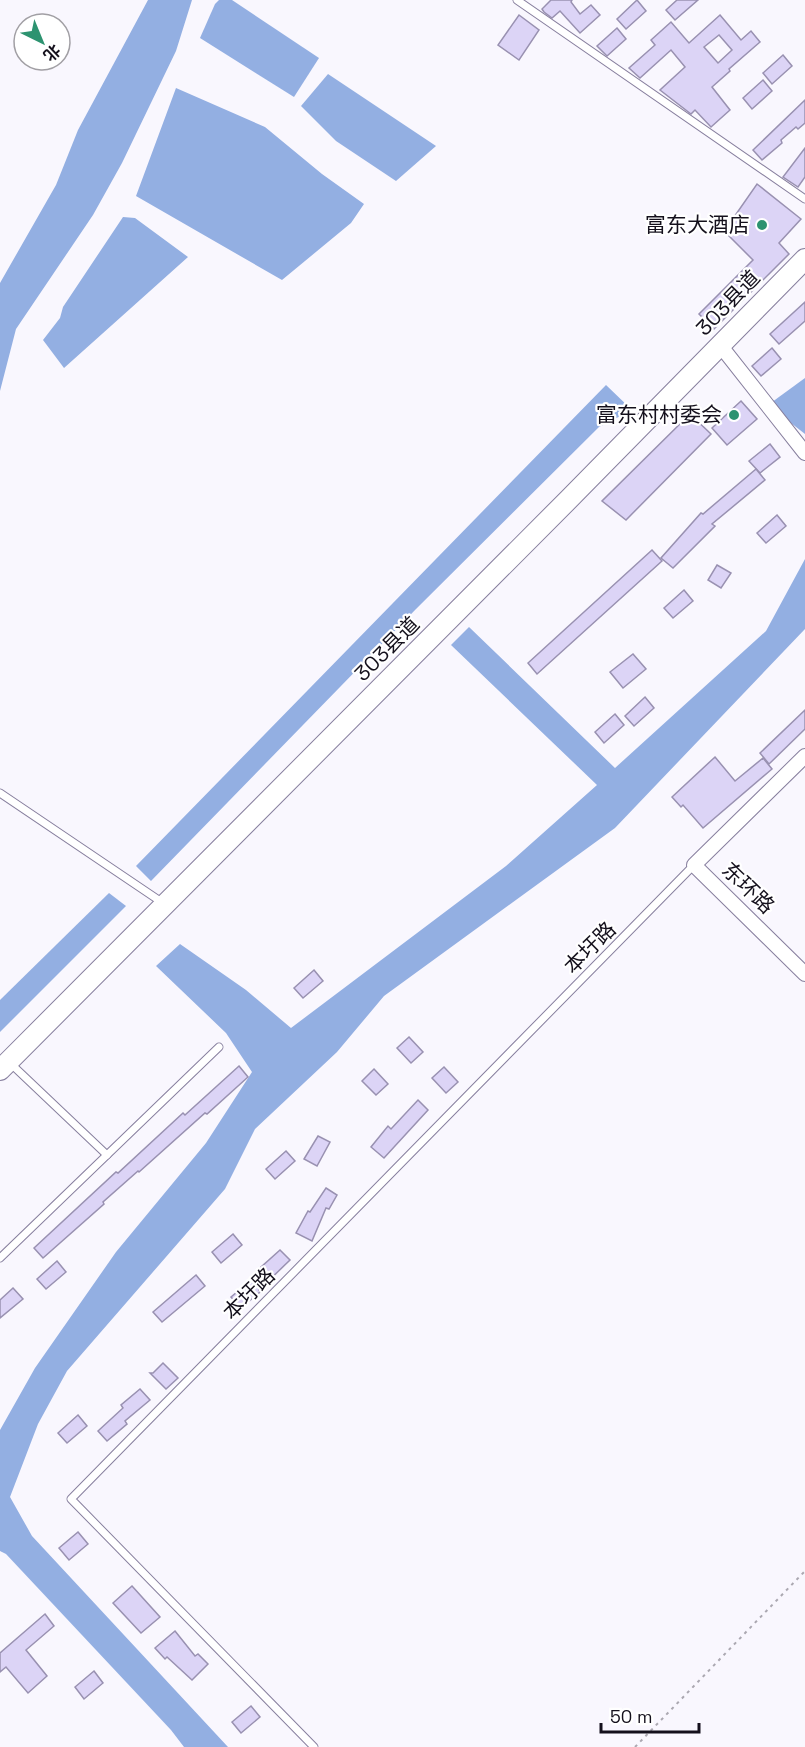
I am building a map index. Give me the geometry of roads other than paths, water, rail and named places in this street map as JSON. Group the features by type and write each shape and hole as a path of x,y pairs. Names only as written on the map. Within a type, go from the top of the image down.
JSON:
{"main road":[{"name":"303县道","path":"4,1066 805,259"}],"street":[{"path":"720,345 805,453"},
{"name":"东环路","path":"805,756 694,865 805,974"}],"lane":[{"path":"516,0 805,199"},
{"path":"0,794 165,904"},
{"name":"本圩路","path":"314,1747 71,1499 694,865"},
{"path":"0,1258 219,1047"},
{"path":"4,1066 107,1155"}],"water":[{"path":"148,0 192,0 176,51 122,163 93,215 16,329 0,391 0,283 56,185 78,130"},
{"path":"219,0 232,0 319,58 294,97 200,38"},
{"path":"328,74 436,146 396,181 336,141 301,106"},
{"path":"176,88 265,127 322,174 364,204 351,223 282,280 136,196"},
{"path":"123,217 135,218 188,257 64,368 43,340 60,318 63,307"},
{"path":"805,378 805,434 768,405"},
{"path":"606,385 632,410 599,427 416,609 151,881 136,866"},
{"path":"805,559 805,629 615,828 384,996 337,1052 255,1129 225,1189 67,1371 38,1424 10,1497 32,1536 228,1747 184,1747 171,1730 6,1554 0,1551 0,1430 35,1368 116,1252 206,1143 252,1072 226,1033 156,966 180,944 246,990 291,1028 506,866 597,785 451,645 469,627 615,768 766,631"},
{"path":"109,893 126,906 0,1032 0,1000"}],"place":[{"name":"富东大酒店","path":"762,225"},
{"name":"富东村村委会","path":"734,415"}]}
